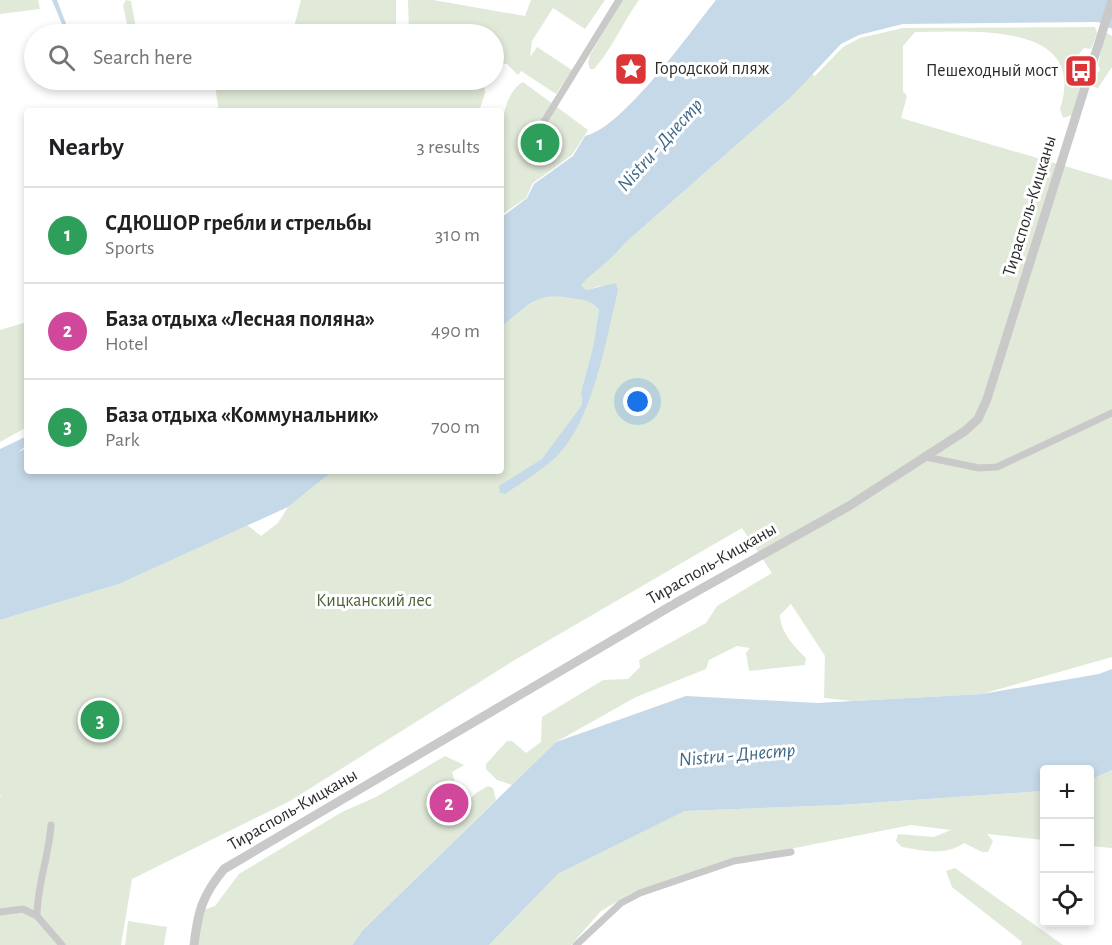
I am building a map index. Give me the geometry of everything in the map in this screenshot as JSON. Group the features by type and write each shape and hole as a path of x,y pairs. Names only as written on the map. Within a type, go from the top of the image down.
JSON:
{"street":[{"path":"537,134 619,0"},
{"name":"Тирасполь-Кицканы","path":"194,945 198,912 207,890 224,869 676,603 849,506 971,427 984,406 1112,1"},
{"path":"926,458 979,468 997,467 1112,413"},
{"path":"37,916 37,896 46,867 51,825"},
{"path":"576,945 621,903 640,893 734,861 791,852"},
{"path":"0,912 23,909 37,916 62,945"}],"green space":[{"path":"0,0 38,0 40,9 0,14"},
{"path":"126,0 131,1 135,24 127,24 123,5"},
{"path":"301,0 396,0 396,24 295,23"},
{"path":"408,0 433,0 525,16 531,0 605,0 585,29 553,8 532,41 530,57 537,47 572,70 556,94 521,71 518,75 507,64 504,64 504,24 409,24"},
{"path":"622,0 639,0 606,53 594,69 590,69 588,63 590,55"},
{"name":"Кицканский лес","path":"1095,27 1097,33 1091,49 1084,48 1079,54 1081,66 1078,78 1081,84 1072,115 1063,118 1060,109 1064,80 1057,59 1041,46 1019,37 993,33 915,32 903,46 903,91 907,96 901,118 1112,180 1112,657 982,694 852,701 824,698 825,656 791,604 780,615 781,621 789,639 806,658 805,665 749,671 746,653 750,648 737,646 709,660 706,669 636,697 556,742 512,785 497,780 486,769 486,764 507,741 512,741 526,753 541,742 542,717 603,680 628,679 640,667 639,660 706,623 717,606 772,573 742,528 513,661 290,801 132,879 121,945 0,945 0,797 3,797 0,796 0,620 119,584 247,525 261,536 278,523 288,507 329,474 504,474 504,325 533,302 549,296 570,297 596,306 599,310 593,347 581,392 582,405 618,291 600,286 586,290 580,285 791,97 811,73 815,76 843,47 860,38 903,28"},
{"path":"1105,32 1112,36 1112,67 1098,88 1093,87 1100,68 1098,66"},
{"path":"523,82 588,130 572,155 533,183 526,198 504,213 504,114 513,92"},
{"path":"216,90 485,90 485,93 480,108 219,108"},
{"path":"24,323 24,429 0,442 0,330"},
{"path":"445,756 464,765 452,772 455,783 425,805 436,815 449,820 476,793 488,786 493,788 496,800 363,930 352,945 194,945 198,912 215,906 239,874 342,812 376,797"},
{"path":"1112,770 1112,848 1094,846 1094,778"},
{"path":"1040,791 1040,840 987,834 993,841 988,852 982,852 964,843 949,850 926,851 902,847 896,841 898,834 934,837 951,830 911,825 739,859 630,894 601,911 571,945 489,945 558,874 685,811 841,805"},
{"path":"955,868 1063,945 1021,945 1022,942 952,887 946,871"},
{"path":"128,921 167,927 164,945 125,945"}],"water":[{"path":"52,0 57,0 66,24 62,24"},
{"name":"Nistru - Днестр","path":"716,0 1112,0 1112,29 1098,22 903,24 859,35 841,44 791,97 625,243 581,285 586,290 616,283 618,291 596,381 588,403 579,425 554,459 505,494 500,493 499,486 542,459 582,405 581,392 593,347 599,310 586,301 558,296 549,297 532,302 504,324 504,216 527,198 534,184 573,156 585,136 618,116 673,55"},
{"path":"24,437 24,447 18,452 24,449 24,474 329,474 288,507 119,584 0,620 0,449"},
{"name":"Nistru - Днестр","path":"1112,669 1112,770 1094,778 1094,765 1040,765 1040,791 841,805 685,811 558,874 489,945 352,945 363,930 556,742 686,696 817,703 982,694 1099,674"}],"place":[{"name":"Городской пляж","path":"631,69"},
{"name":"Пешеходный мост","path":"1081,71"},
{"name":"СДЮШОР гребли и стрельбы","path":"540,143"},
{"name":"База отдыха «Коммунальник»","path":"100,720"},
{"name":"База отдыха «Лесная поляна»","path":"449,803"}]}
